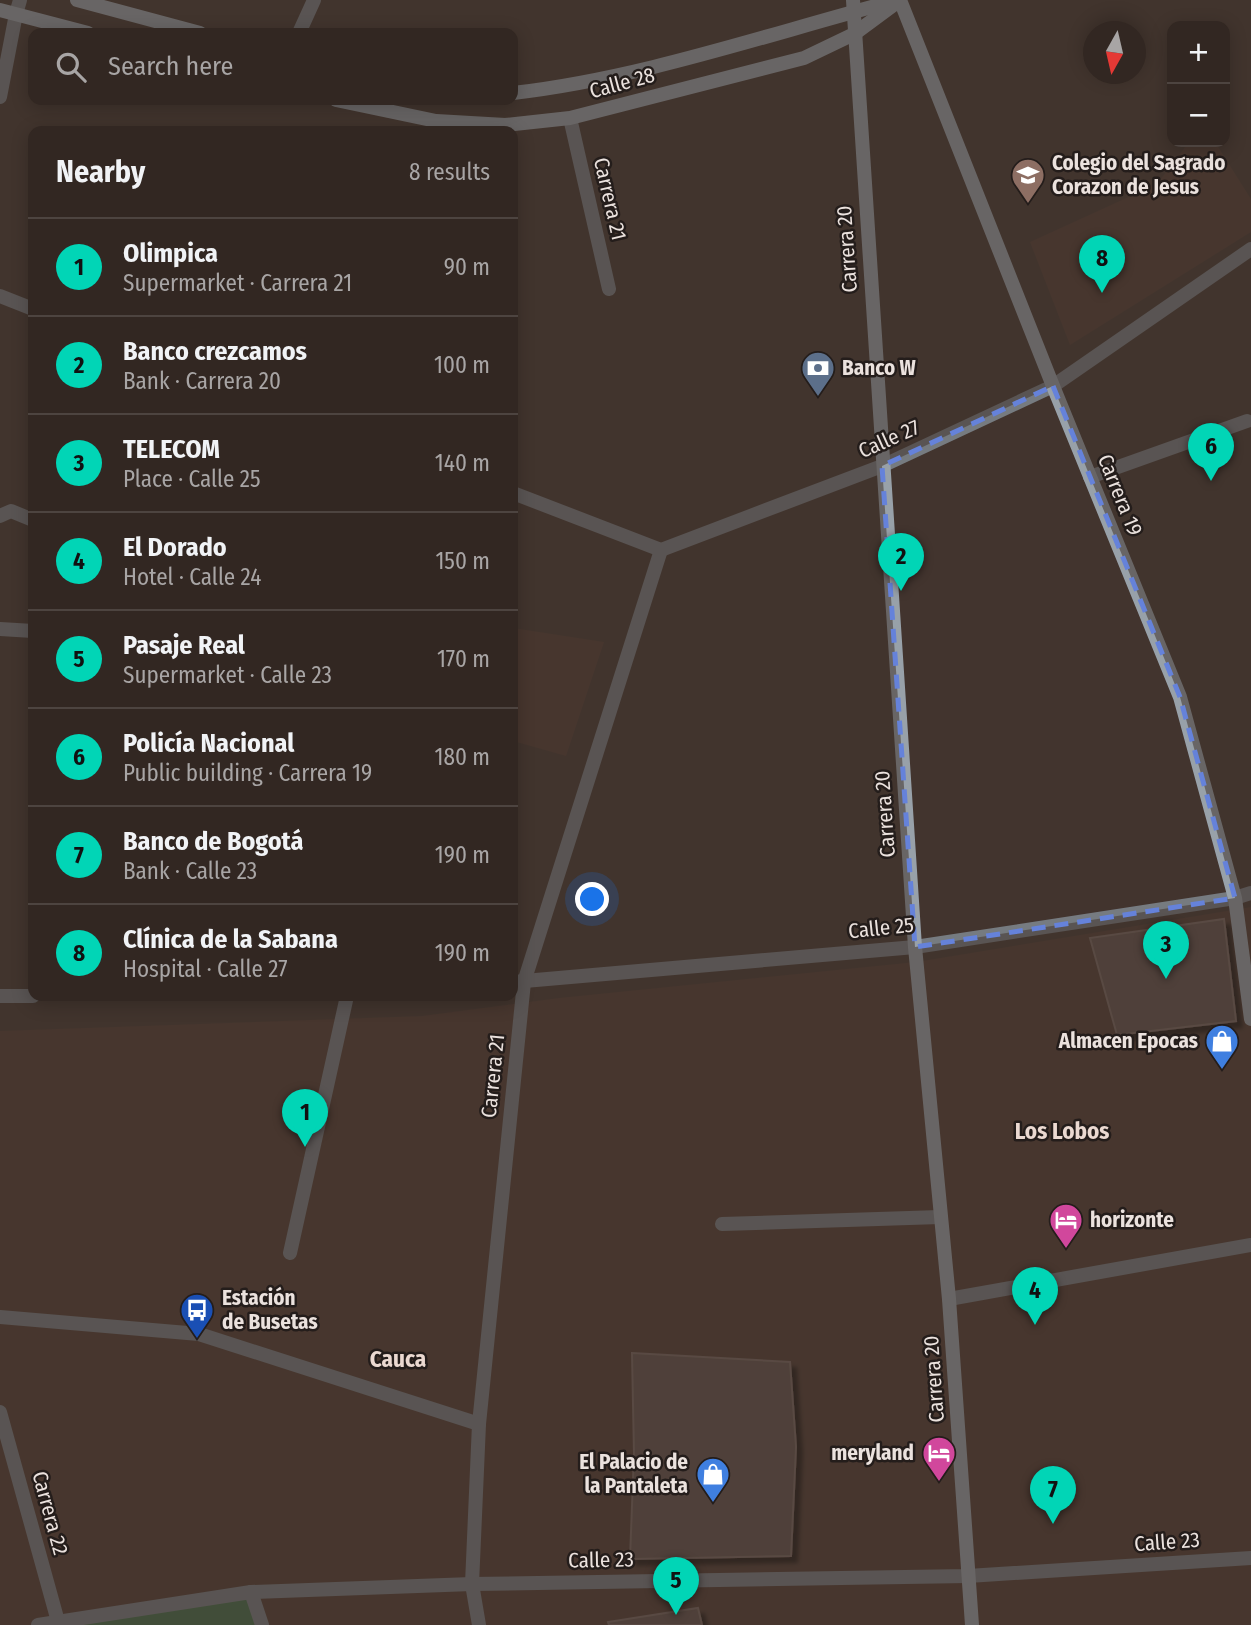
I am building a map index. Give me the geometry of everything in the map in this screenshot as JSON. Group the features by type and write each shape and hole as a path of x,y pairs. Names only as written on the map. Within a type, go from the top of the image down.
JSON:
{"main road":[{"path":"77,0 181,28"},
{"name":"Calle 28","path":"518,92 563,88 624,75 853,6 900,0"},
{"name":"Calle 28","path":"361,105 436,121 505,125 570,118 804,58 855,34 900,0"},
{"name":"Carrera 19","path":"900,0 1180,697 1235,898 1251,1019"},
{"name":"Carrera 20","path":"853,6 915,947 949,1299 972,1625"},
{"path":"0,10 18,7 75,28"}],"street":[{"path":"301,28 314,0"},
{"path":"0,97 18,7"},
{"name":"Carrera 21","path":"570,118 609,289"},
{"name":"Calle 27","path":"661,550 882,467 1053,386 1251,249"},
{"path":"0,296 28,307"},
{"path":"1090,477 1247,421"},
{"path":"518,495 661,550"},
{"path":"0,516 11,511 28,518"},
{"name":"Carrera 21","path":"518,982 661,550"},
{"path":"0,629 28,631"},
{"name":"Calle 25","path":"518,982 915,947 1235,898 1251,893"},
{"path":"0,996 28,996"},
{"path":"290,1253 346,1001"},
{"name":"Carrera 21","path":"480,1625 472,1584 479,1424 516,1001"},
{"path":"722,1224 940,1217"},
{"path":"949,1299 1251,1245"},
{"path":"0,1317 199,1334 479,1424"},
{"name":"Carrera 22","path":"0,1412 59,1624"},
{"name":"Calle 23","path":"38,1625 59,1624 251,1592 472,1584 968,1576 1251,1558"},
{"path":"251,1592 262,1625"}],"highlighted area":[{"path":"1053,386 1180,697 1235,898 915,947 882,466"}],"shaded area":[{"path":"1185,147 1218,147 1251,199 1251,232 1070,345 1030,242 1157,184"},
{"path":"518,629 604,642 566,756 518,742"},
{"path":"1251,907 1251,1625 0,1625 0,1031 422,1016 559,998 916,962"}],"green space":[{"path":"251,1592 262,1625 59,1625"}],"building":[{"path":"1224,919 1236,1021 1117,1035 1090,938"},
{"name":"El Palacio de la Pantaleta","path":"632,1353 790,1362 796,1447 791,1556 630,1559 634,1453"},
{"path":"698,1608 702,1625 609,1625 608,1622"}],"place":[{"name":"Colegio del Sagrado Corazon de Jesus","path":"1028,205"},
{"name":"Clínica de la Sabana","path":"1102,293"},
{"name":"Banco W","path":"818,398"},
{"name":"Policía Nacional","path":"1211,481"},
{"name":"Banco crezcamos","path":"901,591"},
{"name":"TELECOM","path":"1166,979"},
{"name":"Almacen Epocas","path":"1222,1071"},
{"name":"Olimpica","path":"305,1147"},
{"name":"horizonte","path":"1066,1250"},
{"name":"El Dorado","path":"1035,1325"},
{"name":"Estación de Busetas","path":"197,1340"},
{"name":"meryland","path":"939,1483"},
{"name":"El Palacio de la Pantaleta","path":"713,1504"},
{"name":"Banco de Bogotá","path":"1053,1524"},
{"name":"Pasaje Real","path":"676,1615"}],"district":[{"name":"Los Lobos","path":"1062,1131"},
{"name":"Cauca","path":"398,1359"}]}
